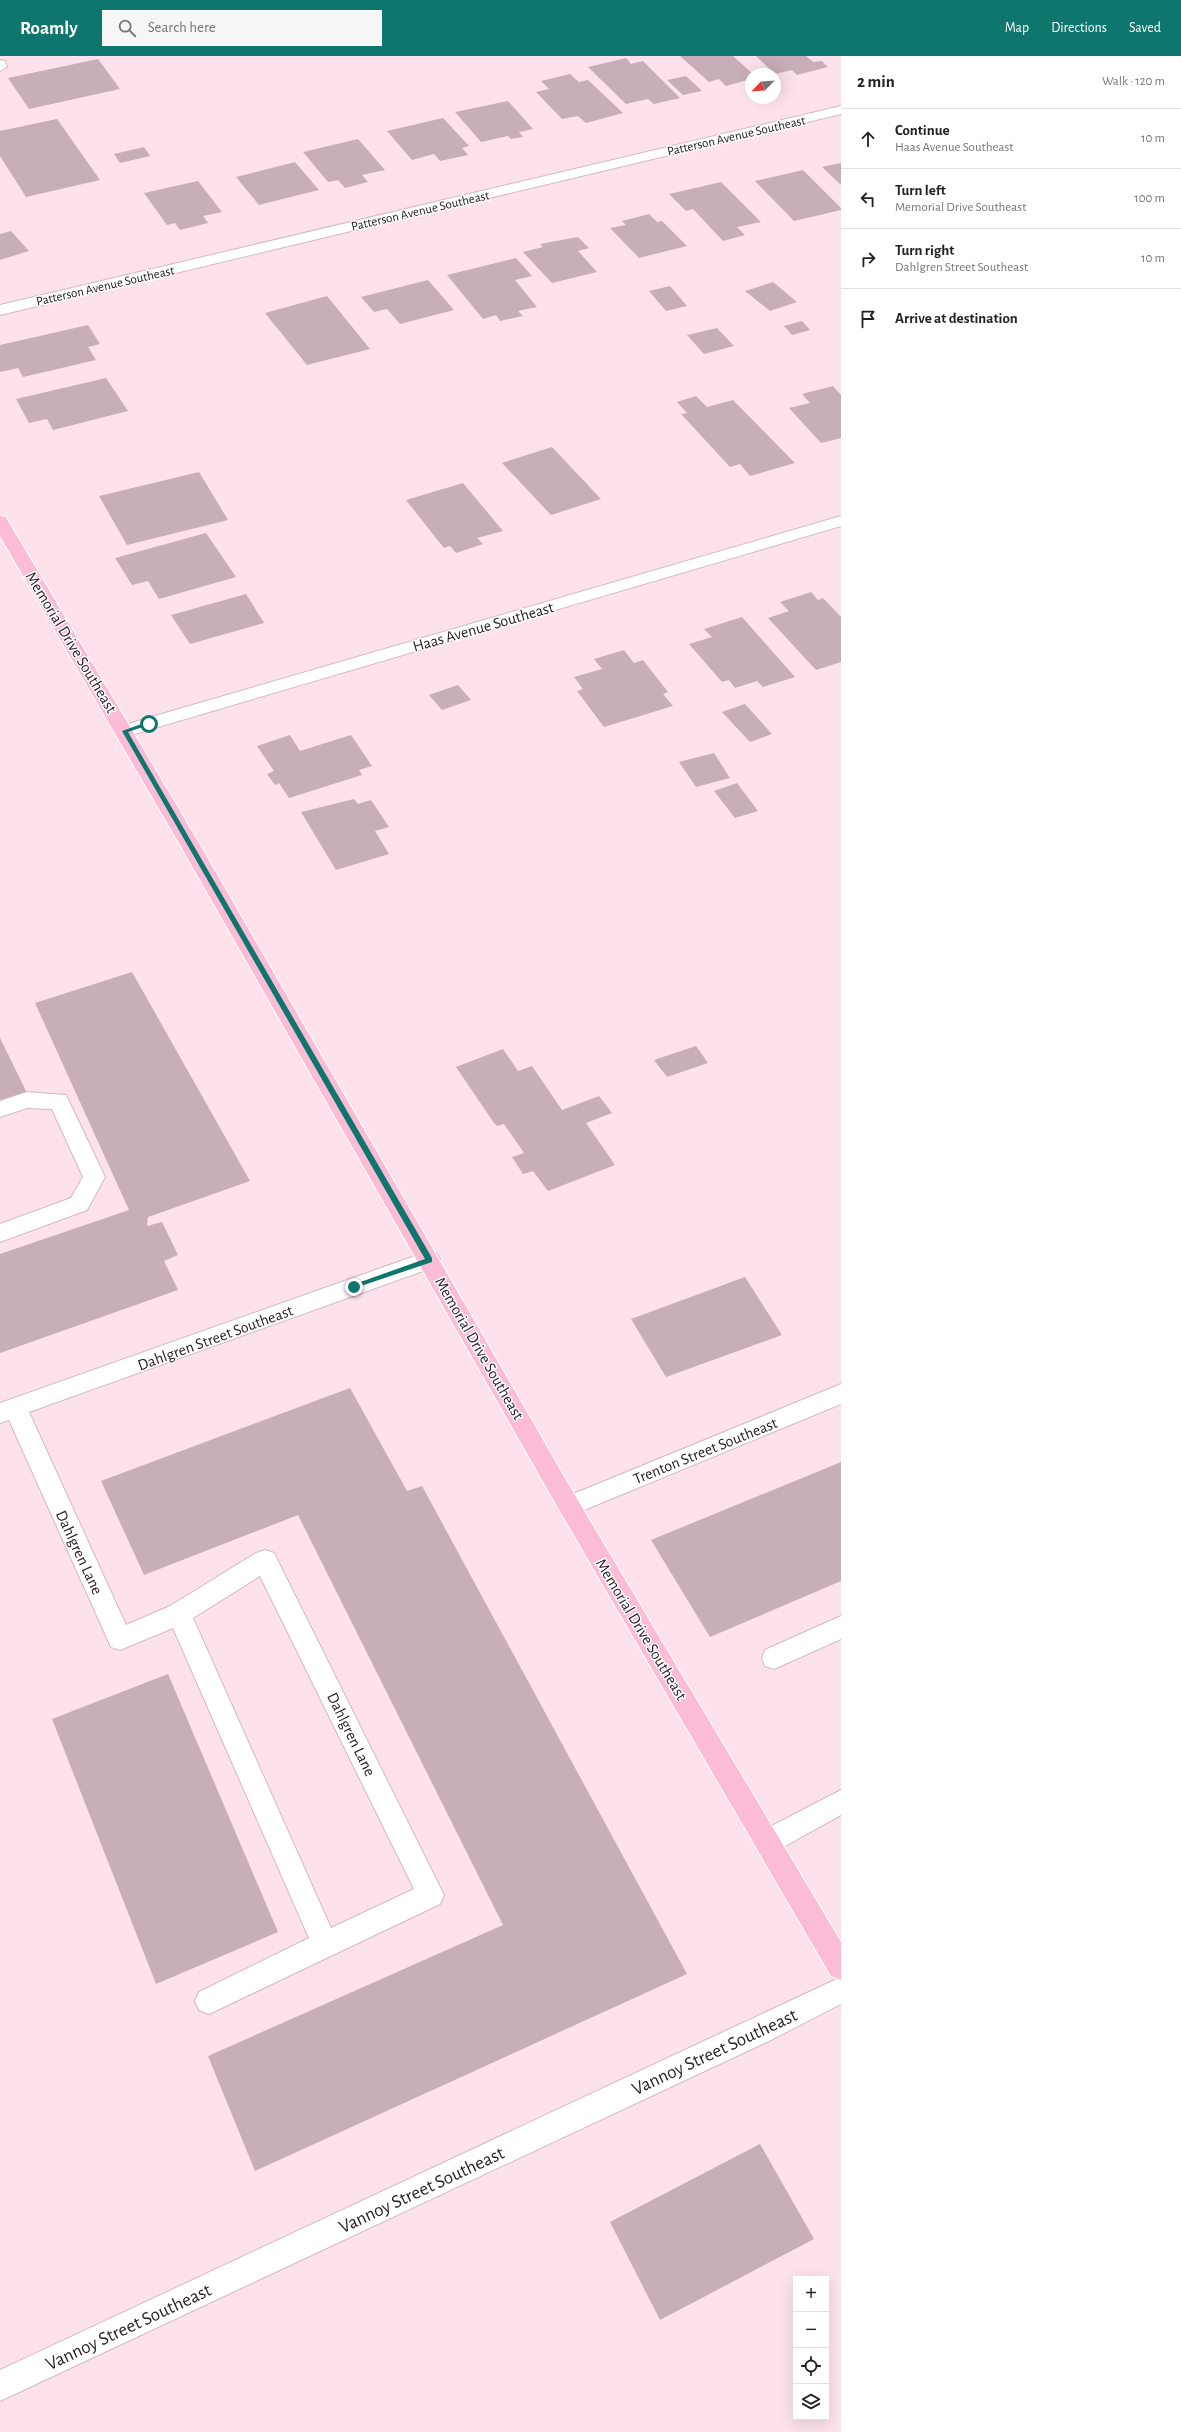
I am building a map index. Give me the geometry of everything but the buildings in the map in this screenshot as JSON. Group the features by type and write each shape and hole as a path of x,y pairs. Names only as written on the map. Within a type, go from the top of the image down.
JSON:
{"main road":[{"name":"Memorial Drive Southeast","path":"0,521 124,731 569,1506 841,1967"}],"street":[{"name":"Patterson Avenue Southeast","path":"0,310 841,110"},
{"name":"Haas Avenue Southeast","path":"124,731 841,522"},
{"path":"0,1109 27,1100 59,1101 94,1177 79,1204 0,1233"},
{"name":"Dahlgren Street Southeast","path":"7,1411 429,1260"},
{"name":"Trenton Street Southeast","path":"569,1506 841,1394"},
{"name":"Dahlgren Lane","path":"7,1411 120,1639 179,1614 265,1560 432,1895 325,1944 209,2001"},
{"path":"179,1614 325,1944"},
{"path":"774,1658 841,1627"},
{"path":"767,1842 841,1802"},
{"name":"Vannoy Street Southeast","path":"0,2386 761,2030 841,1990"}],"route":[{"path":"149,724 124,731 429,1260 354,1287"}]}
